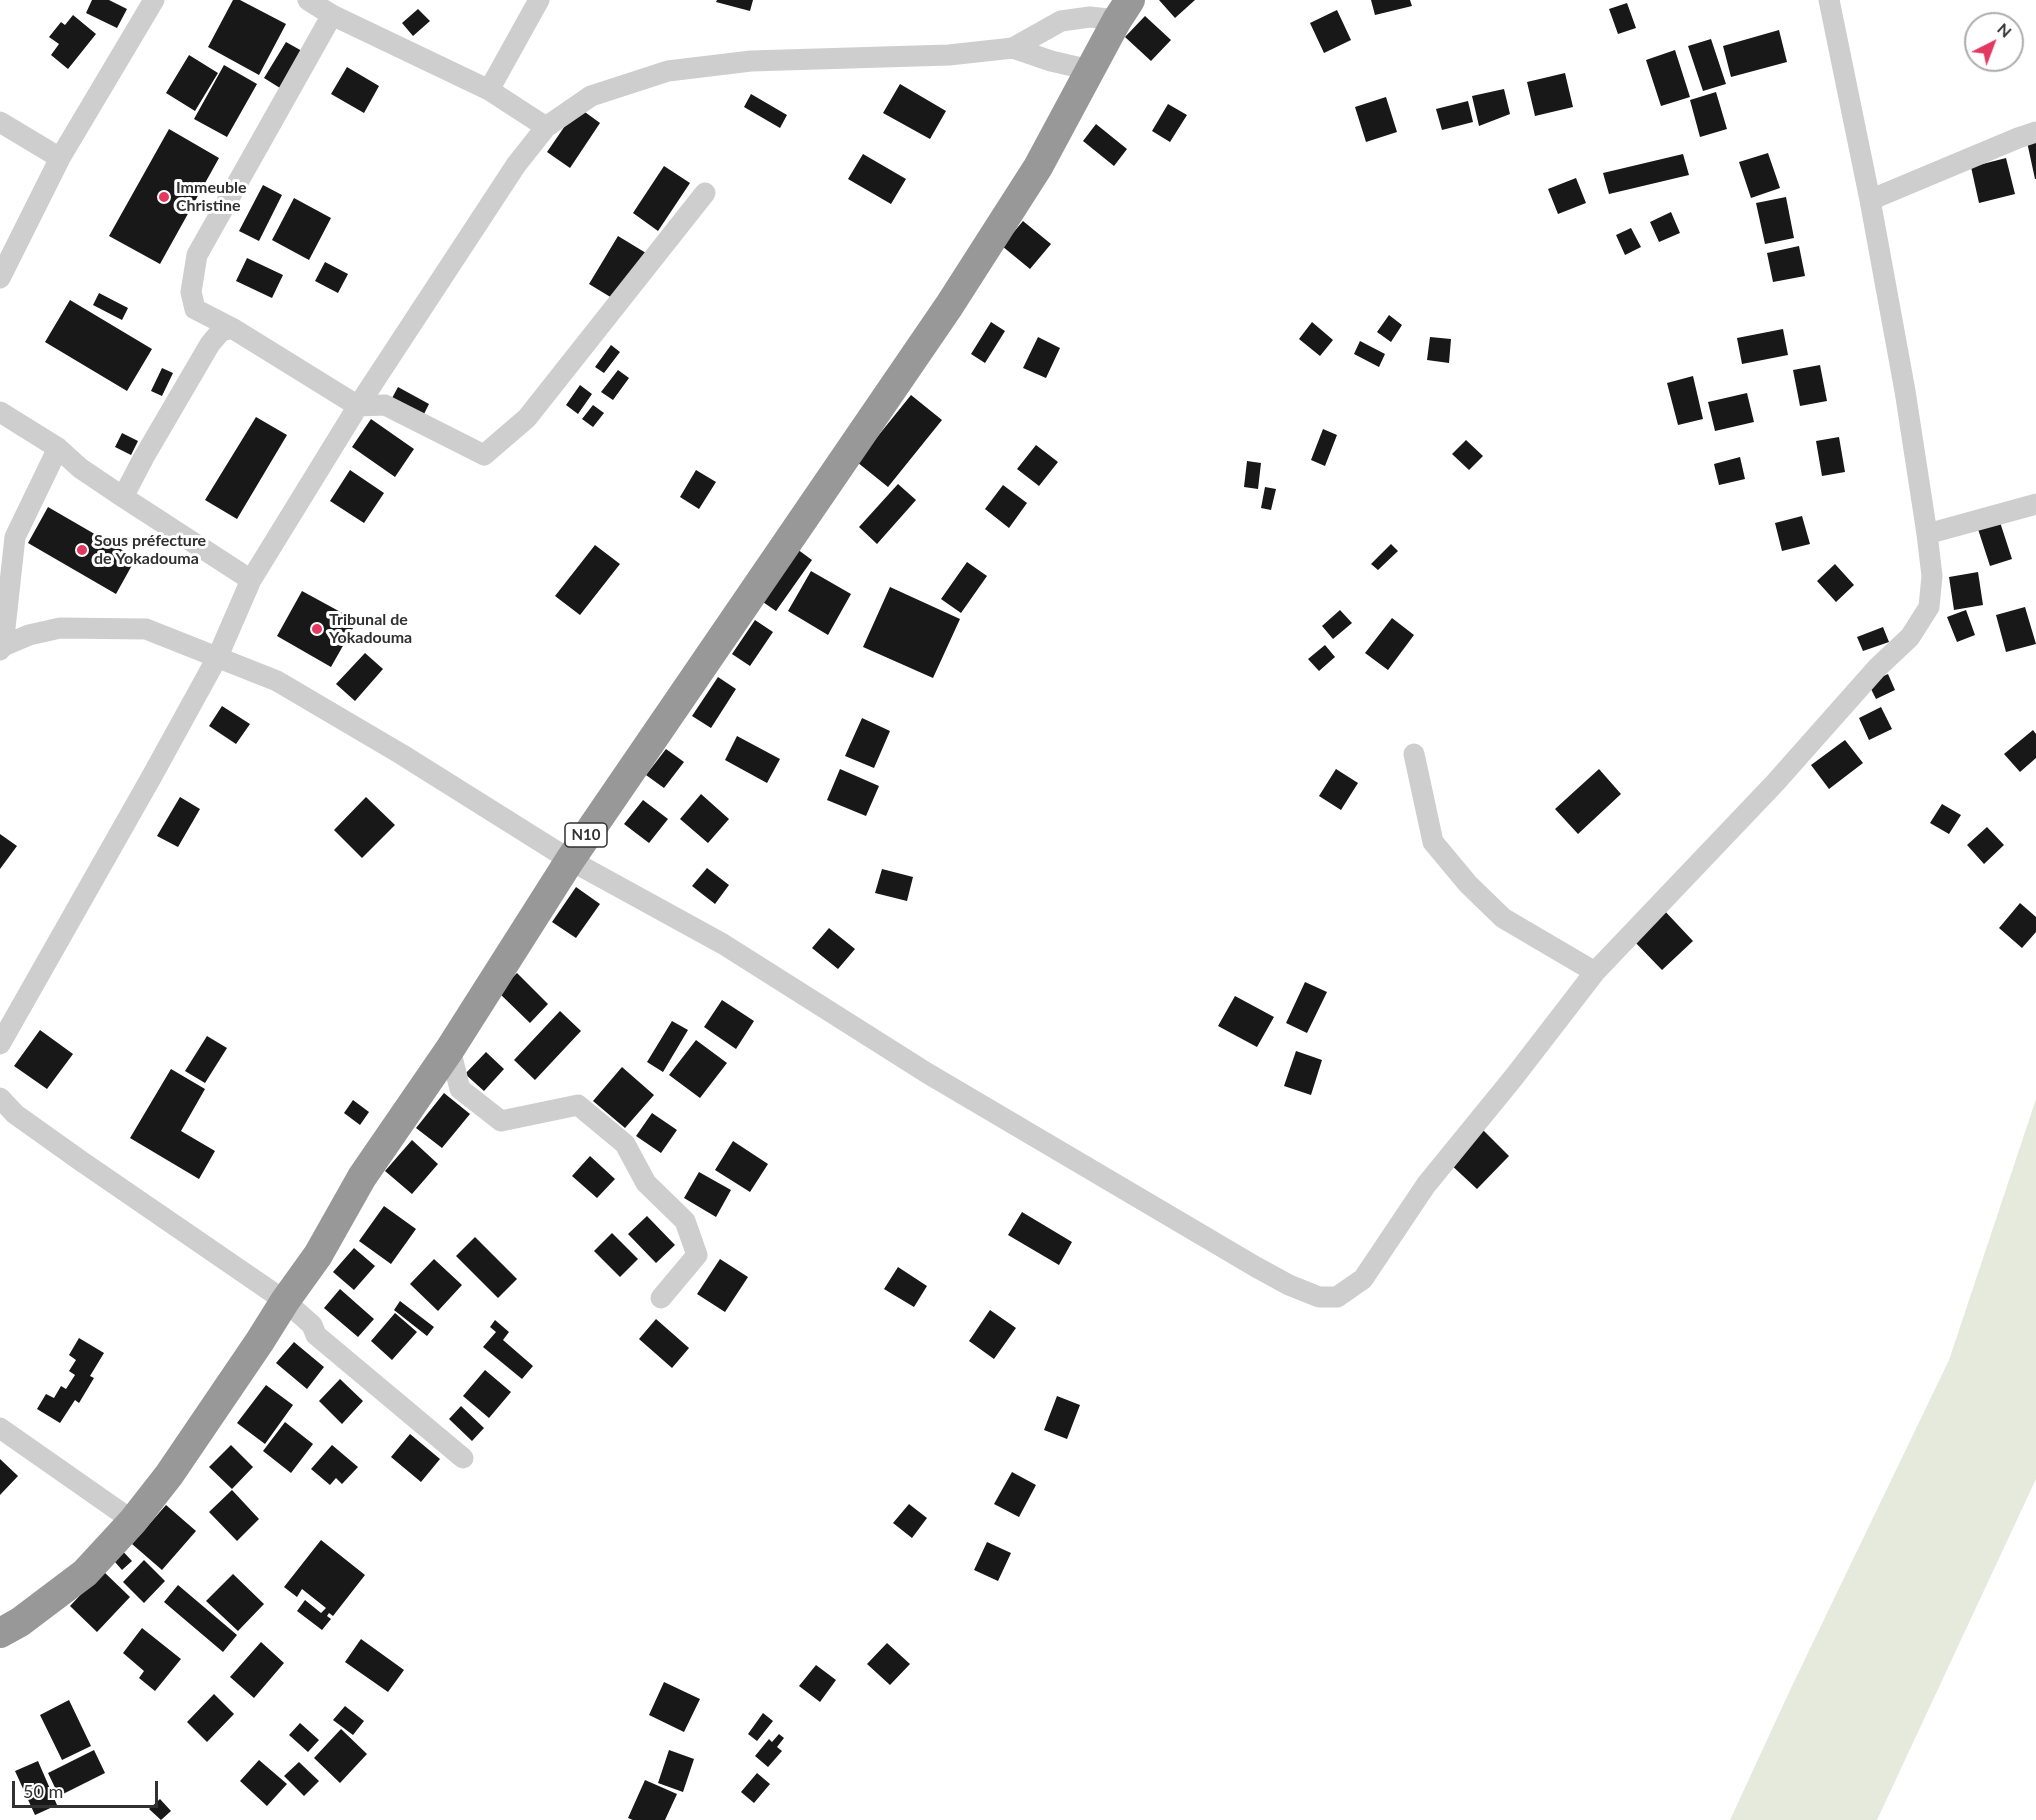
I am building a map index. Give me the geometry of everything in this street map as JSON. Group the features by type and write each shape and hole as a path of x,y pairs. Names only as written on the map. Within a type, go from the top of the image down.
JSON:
{"highway":[{"name":"N10","path":"0,1633 21,1622 86,1573 133,1521 169,1475 318,1255 362,1178 450,1049 570,860 949,306 1038,167 1123,10"}],"street":[{"path":"0,278 60,158 154,0"},
{"path":"308,0 332,15 489,90 546,127"},
{"path":"489,90 539,0"},
{"path":"58,448 15,537 1,646 29,635 60,628 146,629 277,681 401,754 570,860 723,944 927,1073 1256,1267 1289,1285 1319,1297 1336,1297 1363,1279 1426,1185 1514,1077 1595,972 1775,783 1877,668 1910,637 1929,608 1932,576 1905,391 1870,200 1829,0"},
{"path":"0,1044 218,656 251,580 358,406 516,165 546,127 591,96 668,71 751,61 949,55 1013,48 1061,21 1123,10"},
{"path":"332,15 197,255 191,292 195,309 232,328 358,406 385,405 484,455 527,418 705,193"},
{"path":"1013,48 1051,61 1090,70"},
{"path":"0,122 60,158"},
{"path":"1870,200 2036,132"},
{"path":"123,497 210,344 221,331 232,328"},
{"path":"0,412 58,448 80,468 251,580"},
{"path":"1927,534 2036,504"},
{"path":"1414,754 1433,842 1468,884 1503,918 1595,972"},
{"path":"450,1049 460,1089 501,1121 578,1105 625,1144 646,1183 685,1221 697,1255 661,1298"},
{"path":"0,1098 15,1114 285,1301 312,1325 316,1335 462,1458"},
{"path":"0,1428 133,1521"}],"shaded area":[{"path":"2036,1099 2036,1479 1877,1820 1730,1820 1949,1360"}],"building":[{"path":"92,0 109,0 127,9 117,28 86,13"},
{"path":"233,0 240,0 286,24 259,75 208,47"},
{"path":"717,0 753,0 750,11 716,2"},
{"path":"1159,0 1195,0 1175,18"},
{"path":"1371,0 1410,0 1412,6 1375,15"},
{"path":"1627,3 1636,28 1618,34 1609,9"},
{"path":"418,9 430,21 413,36 402,23"},
{"path":"1337,10 1351,40 1324,53 1310,23"},
{"path":"73,15 96,34 68,69 51,55 59,44 49,37 61,22 65,25"},
{"path":"1145,16 1171,40 1151,61 1125,37"},
{"path":"1779,30 1787,62 1731,77 1723,46"},
{"path":"1711,39 1726,84 1703,91 1688,46"},
{"path":"286,42 302,51 280,88 264,78"},
{"path":"1675,50 1690,97 1661,106 1646,60"},
{"path":"189,55 218,73 195,111 166,93"},
{"path":"224,65 257,84 227,137 194,119"},
{"path":"347,67 379,86 364,113 331,94"},
{"path":"1565,73 1573,107 1535,116 1527,82"},
{"path":"900,84 946,111 930,139 883,113"},
{"path":"1504,89 1510,114 1479,126 1472,96"},
{"path":"1716,92 1727,129 1700,137 1690,100"},
{"path":"751,94 787,115 780,128 744,107"},
{"path":"1386,97 1397,132 1366,142 1355,107"},
{"path":"1468,101 1473,122 1442,130 1436,109"},
{"path":"1168,104 1187,115 1170,142 1152,131"},
{"path":"578,107 600,123 570,168 547,152"},
{"path":"1096,124 1127,149 1114,166 1083,141"},
{"name":"Immeuble Christine","path":"169,129 219,158 160,264 109,236"},
{"path":"2036,140 2036,179 2035,179 2027,142"},
{"path":"1768,153 1780,188 1751,198 1739,162"},
{"path":"863,154 906,179 891,204 848,179"},
{"path":"1683,154 1689,175 1609,194 1603,173"},
{"path":"2006,158 2015,194 1979,203 1971,167"},
{"path":"664,166 690,183 658,231 633,213"},
{"path":"1576,178 1586,203 1558,214 1548,189"},
{"path":"263,185 282,195 259,241 239,231"},
{"path":"1786,197 1794,238 1765,244 1756,203"},
{"path":"294,198 331,218 309,260 272,240"},
{"path":"1671,212 1680,233 1659,242 1650,222"},
{"path":"1023,221 1051,244 1030,269 1002,246"},
{"path":"1631,228 1641,247 1625,255 1616,235"},
{"path":"618,236 646,253 617,301 589,284"},
{"path":"1799,246 1805,276 1773,282 1767,253"},
{"path":"247,258 283,275 272,298 236,281"},
{"path":"325,262 348,274 338,293 315,281"},
{"path":"99,293 128,308 122,320 93,305"},
{"path":"70,300 152,349 127,391 45,342"},
{"path":"1389,315 1402,325 1391,342 1377,332"},
{"path":"991,322 1005,331 985,363 971,354"},
{"path":"1312,322 1333,340 1320,356 1299,339"},
{"path":"1783,329 1788,355 1742,364 1737,338"},
{"path":"1038,337 1060,348 1046,378 1023,368"},
{"path":"1430,337 1451,339 1449,363 1427,360"},
{"path":"1360,341 1385,354 1379,367 1354,354"},
{"path":"611,345 620,352 604,373 595,367"},
{"path":"1820,365 1827,401 1800,406 1793,370"},
{"path":"162,368 173,373 162,396 151,391"},
{"path":"618,370 629,378 613,400 601,392"},
{"path":"1693,376 1703,419 1678,425 1667,383"},
{"path":"580,385 592,394 578,414 566,405"},
{"path":"398,387 429,404 422,418 391,400"},
{"path":"1747,393 1754,422 1715,431 1708,402"},
{"path":"911,395 942,420 888,487 857,462"},
{"path":"593,405 604,413 593,427 582,419"},
{"path":"256,417 287,435 237,519 205,500"},
{"path":"371,419 414,449 395,477 352,447"},
{"path":"1323,429 1337,435 1325,466 1311,460"},
{"path":"122,433 138,441 131,455 115,447"},
{"path":"1839,437 1845,472 1822,476 1816,441"},
{"path":"1466,440 1483,456 1469,470 1452,454"},
{"path":"1036,445 1058,462 1039,486 1017,469"},
{"path":"1740,457 1745,479 1719,485 1714,464"},
{"path":"1247,461 1261,463 1258,489 1244,487"},
{"path":"350,470 384,493 364,523 330,501"},
{"path":"696,470 716,482 699,509 680,497"},
{"path":"898,484 916,500 877,544 859,527"},
{"path":"1003,485 1027,503 1009,528 985,509"},
{"path":"1265,487 1276,489 1271,510 1261,508"},
{"name":"Sous préfecture de Yokadouma","path":"48,507 136,558 116,594 28,543"},
{"path":"1802,516 1810,544 1782,551 1775,523"},
{"path":"1998,516 2012,559 1990,566 1976,523"},
{"path":"1391,544 1398,551 1378,570 1371,564"},
{"path":"595,545 620,564 580,615 555,596"},
{"path":"797,549 812,560 776,611 760,600"},
{"path":"967,562 987,576 961,613 941,599"},
{"path":"1835,564 1854,585 1836,602 1817,581"},
{"path":"811,571 851,594 828,635 788,611"},
{"path":"1978,572 1983,605 1954,610 1949,577"},
{"path":"890,587 960,619 933,678 863,647"},
{"name":"Tribunal de Yokadouma","path":"302,591 357,621 331,667 277,636"},
{"path":"2025,607 2036,644 2006,652 1996,615"},
{"path":"1340,610 1352,623 1333,639 1322,626"},
{"path":"1966,610 1975,635 1957,642 1947,617"},
{"path":"1392,618 1414,635 1388,670 1365,653"},
{"path":"755,620 773,632 750,666 732,654"},
{"path":"1883,627 1889,642 1863,651 1857,637"},
{"path":"1325,645 1335,657 1319,671 1308,659"},
{"path":"365,653 383,669 355,701 336,684"},
{"path":"1888,674 1895,690 1876,699 1868,683"},
{"path":"718,677 736,689 711,728 692,716"},
{"path":"222,706 250,724 236,744 209,726"},
{"path":"1881,707 1892,729 1869,740 1859,718"},
{"path":"862,718 890,731 874,768 845,756"},
{"path":"2033,730 2036,734 2036,758 2020,772 2004,754"},
{"path":"737,736 780,759 767,783 725,760"},
{"path":"1845,740 1863,763 1829,789 1811,765"},
{"path":"666,749 684,762 664,788 646,775"},
{"path":"840,769 879,786 866,816 827,800"},
{"path":"1336,769 1358,783 1341,810 1319,796"},
{"path":"1599,769 1621,794 1578,834 1555,809"},
{"path":"701,794 729,819 708,843 680,819"},
{"path":"180,797 200,809 178,847 157,836"},
{"path":"366,797 395,825 362,858 334,830"},
{"path":"643,800 668,819 649,843 624,824"},
{"path":"1942,804 1961,815 1949,834 1930,823"},
{"path":"1987,827 2004,845 1984,864 1967,845"},
{"path":"0,834 17,846 0,869"},
{"path":"707,868 729,885 715,904 692,886"},
{"path":"882,869 913,877 907,901 875,893"},
{"path":"576,887 600,904 576,938 552,922"},
{"path":"2020,903 2036,917 2036,932 2022,948 1999,928"},
{"path":"1662,908 1693,941 1662,970 1631,938"},
{"path":"829,928 855,949 838,969 812,948"},
{"path":"517,973 548,1004 530,1023 498,992"},
{"path":"1305,982 1327,992 1307,1033 1286,1023"},
{"path":"1235,996 1274,1017 1257,1047 1218,1026"},
{"path":"722,1000 754,1021 736,1049 704,1027"},
{"path":"560,1011 581,1031 535,1080 514,1060"},
{"path":"672,1021 688,1030 663,1072 647,1062"},
{"path":"40,1030 73,1054 47,1089 14,1066"},
{"path":"207,1036 227,1048 205,1083 185,1071"},
{"path":"696,1040 727,1063 700,1098 669,1075"},
{"path":"1296,1051 1322,1060 1311,1095 1284,1086"},
{"path":"486,1052 504,1069 484,1091 465,1074"},
{"path":"622,1067 654,1095 625,1128 593,1101"},
{"path":"171,1069 205,1089 181,1131 215,1151 199,1179 130,1138"},
{"path":"444,1093 470,1114 442,1148 416,1128"},
{"path":"353,1100 369,1112 360,1125 344,1113"},
{"path":"652,1113 677,1130 661,1153 636,1136"},
{"path":"1481,1128 1509,1156 1477,1189 1448,1162"},
{"path":"412,1140 438,1164 412,1194 385,1171"},
{"path":"733,1141 768,1164 750,1192 715,1170"},
{"path":"590,1156 615,1179 597,1198 572,1176"},
{"path":"699,1172 731,1190 716,1217 684,1198"},
{"path":"384,1206 416,1229 391,1264 359,1241"},
{"path":"1022,1212 1072,1242 1059,1265 1008,1235"},
{"path":"647,1216 675,1245 656,1263 628,1234"},
{"path":"612,1233 638,1259 620,1277 594,1251"},
{"path":"475,1237 517,1279 498,1298 456,1256"},
{"path":"354,1248 375,1266 354,1290 333,1272"},
{"path":"434,1259 462,1285 438,1311 410,1284"},
{"path":"720,1259 748,1277 725,1312 697,1294"},
{"path":"898,1267 927,1286 914,1307 884,1289"},
{"path":"340,1289 374,1319 358,1337 324,1308"},
{"path":"400,1301 434,1327 427,1336 394,1310"},
{"path":"990,1310 1016,1328 994,1359 969,1341"},
{"path":"395,1313 417,1332 392,1360 371,1341"},
{"path":"656,1319 689,1348 672,1368 639,1339"},
{"path":"495,1320 509,1332 503,1340 533,1366 522,1379 483,1347 496,1332 490,1327"},
{"path":"79,1338 104,1353 90,1376 94,1378 79,1403 75,1400 60,1423 37,1409 46,1394 54,1398 61,1386 66,1389 75,1375 69,1371 76,1360 69,1355"},
{"path":"294,1342 324,1367 307,1389 276,1363"},
{"path":"485,1370 511,1392 489,1418 463,1396"},
{"path":"340,1379 363,1401 342,1424 319,1401"},
{"path":"266,1385 293,1405 265,1444 237,1423"},
{"path":"1057,1396 1080,1405 1067,1439 1044,1430"},
{"path":"461,1406 484,1428 472,1441 449,1419"},
{"path":"285,1422 313,1444 291,1473 263,1451"},
{"path":"410,1434 440,1459 421,1482 391,1457"},
{"path":"231,1445 253,1467 232,1489 209,1467"},
{"path":"332,1445 358,1467 342,1484 336,1478 330,1485 311,1469"},
{"path":"0,1459 18,1476 0,1495"},
{"path":"1012,1472 1036,1485 1019,1517 994,1504"},
{"path":"232,1490 259,1519 237,1541 209,1512"},
{"path":"909,1504 927,1518 912,1538 893,1523"},
{"path":"166,1505 196,1531 162,1570 132,1544"},
{"path":"321,1540 365,1575 333,1616 329,1613 327,1616 331,1619 322,1630 297,1611 305,1600 321,1613 326,1608 302,1589 297,1597 284,1587"},
{"path":"987,1542 1011,1553 998,1581 974,1570"},
{"path":"117,1545 132,1561 122,1570 108,1554"},
{"path":"144,1560 165,1581 144,1603 123,1582"},
{"path":"103,1571 130,1597 97,1632 70,1606"},
{"path":"233,1574 264,1604 238,1631 206,1601"},
{"path":"178,1585 237,1635 223,1652 164,1602"},
{"path":"142,1628 181,1659 155,1691 139,1678 144,1671 123,1653"},
{"path":"361,1639 404,1670 388,1692 345,1662"},
{"path":"261,1642 284,1663 254,1698 230,1677"},
{"path":"887,1643 910,1664 890,1685 867,1664"},
{"path":"816,1665 836,1680 820,1702 799,1686"},
{"path":"664,1682 700,1699 684,1732 649,1715"},
{"path":"214,1694 234,1714 207,1742 187,1722"},
{"path":"69,1700 91,1746 62,1760 40,1715"},
{"path":"345,1706 364,1721 353,1735 333,1720"},
{"path":"763,1713 773,1721 757,1741 748,1734"},
{"path":"300,1723 319,1740 308,1752 289,1735"},
{"path":"341,1729 367,1754 340,1783 314,1758"},
{"path":"779,1734 784,1738 777,1747 782,1751 768,1767 755,1756 769,1739 772,1742"},
{"path":"94,1750 105,1773 59,1796 48,1773"},
{"path":"669,1750 694,1759 683,1792 658,1783"},
{"path":"259,1760 287,1784 267,1806 240,1781"},
{"path":"38,1761 57,1805 35,1815 15,1771"},
{"path":"299,1762 319,1781 304,1796 284,1776"},
{"path":"757,1773 770,1784 754,1803 741,1792"},
{"path":"645,1780 677,1794 665,1820 628,1818"},
{"path":"160,1799 171,1811 161,1820 149,1809"}],"place":[{"name":"Immeuble Christine","path":"164,197"},
{"name":"Sous préfecture de Yokadouma","path":"82,550"},
{"name":"Tribunal de Yokadouma","path":"317,629"}]}
